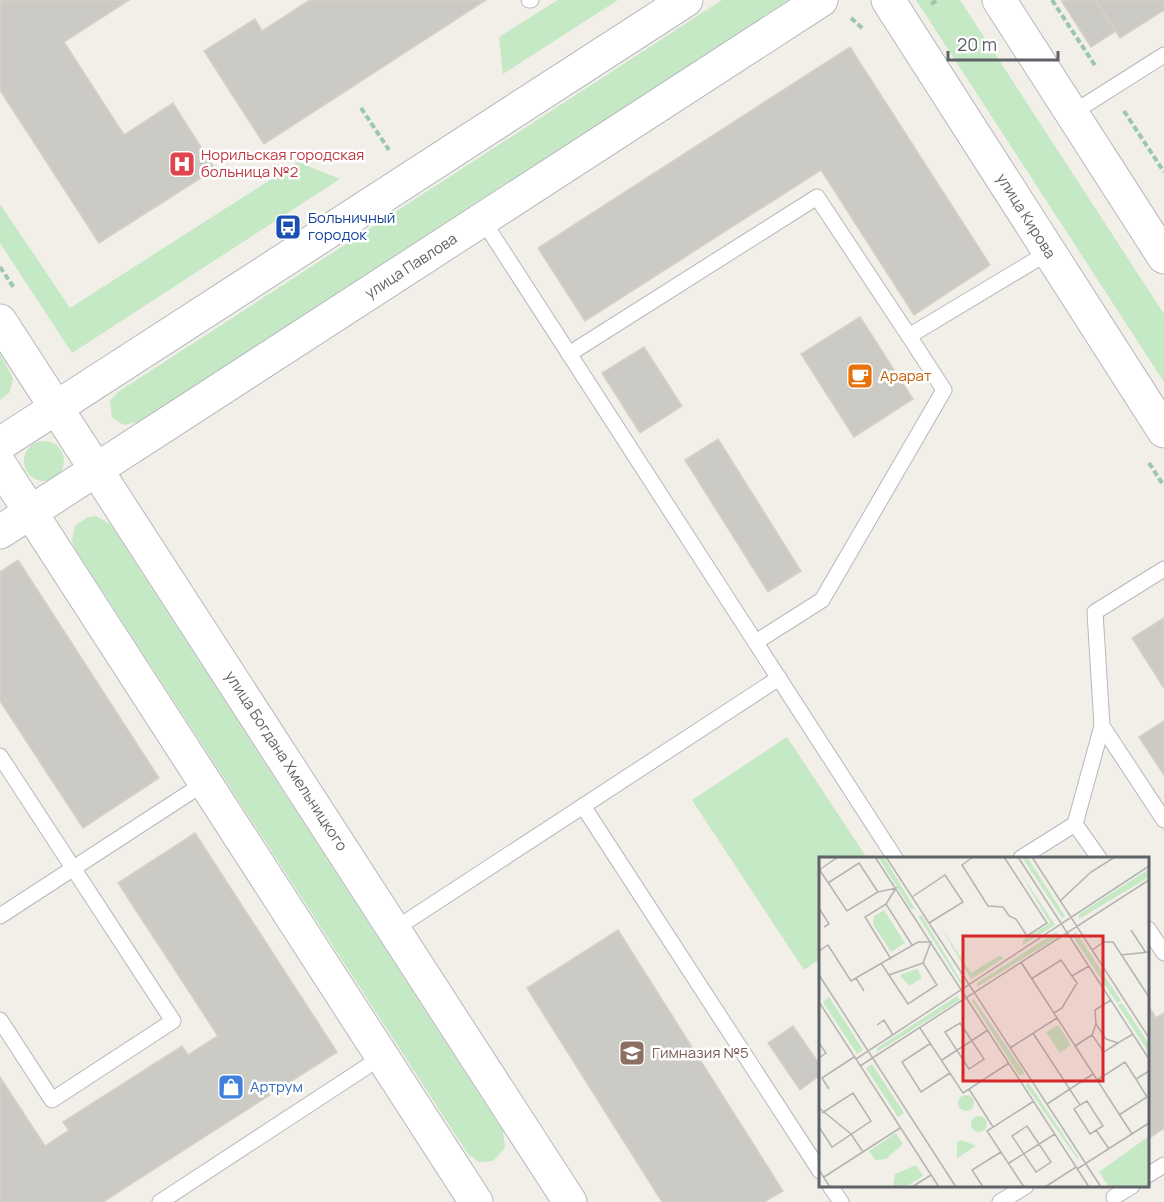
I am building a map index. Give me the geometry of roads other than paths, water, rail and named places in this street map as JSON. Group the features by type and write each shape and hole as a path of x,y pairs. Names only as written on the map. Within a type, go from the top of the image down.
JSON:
{"street":[{"path":"0,444 686,0"},
{"name":"улица Павлова","path":"0,532 821,0"},
{"name":"улица Кирова","path":"888,0 1164,431"},
{"path":"999,0 1164,257"},
{"name":"улица Богдана Хмельницкого","path":"0,321 570,1202"},
{"path":"0,465 476,1202"}],"lane":[{"path":"1071,114 1164,55"},
{"path":"569,354 817,198 909,336 944,390 822,600 756,642"},
{"path":"482,219 895,857"},
{"path":"909,336 1048,252"},
{"path":"1023,857 1075,824 1102,726 1095,612 1164,569"},
{"path":"395,929 779,678"},
{"path":"1102,726 1164,820"},
{"path":"0,756 173,1022 52,1100 0,1020"},
{"path":"0,916 206,782"},
{"path":"583,806 819,1169"},
{"path":"1075,824 1097,857"},
{"path":"1149,930 1164,953"},
{"path":"160,1202 383,1056"},
{"path":"1149,1174 1164,1165"},
{"path":"831,1187 841,1202"},
{"path":"1000,1202 1023,1187"},
{"path":"1113,1195 1128,1187"}],"place":[{"name":"Норильская городская больница №2","path":"182,164"},
{"name":"Больничный городок","path":"288,227"},
{"name":"Арарат","path":"860,376"},
{"name":"Гимназия №5","path":"632,1053"},
{"name":"Артрум","path":"231,1087"}]}
